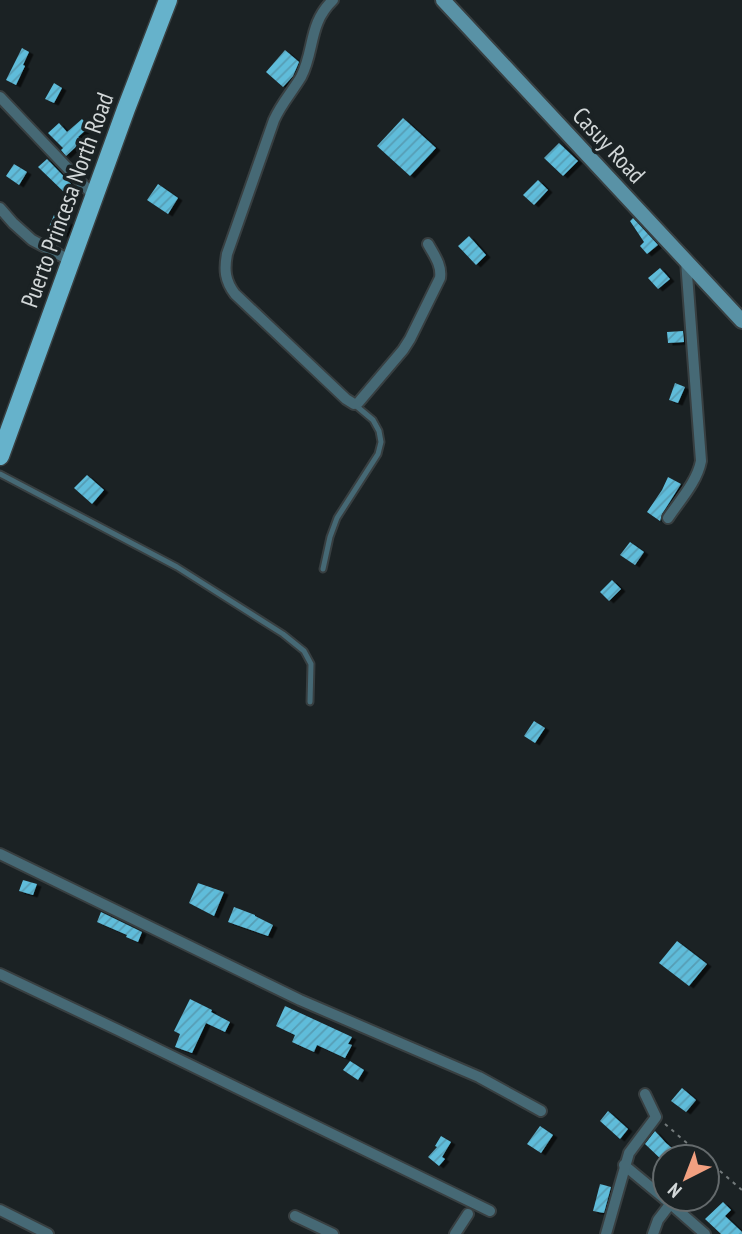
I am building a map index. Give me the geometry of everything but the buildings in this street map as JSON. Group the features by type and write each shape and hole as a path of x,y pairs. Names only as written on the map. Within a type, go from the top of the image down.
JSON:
{"main road":[{"name":"Puerto Princesa North Road","path":"0,456 168,0"}],"street":[{"path":"333,0 317,22 301,76 274,120 227,254 225,276 235,294 354,404 361,401 403,350 440,278 439,264 428,244"},
{"name":"Casuy Road","path":"443,0 742,321"},
{"path":"0,97 94,196"},
{"path":"0,208 32,240 71,261"},
{"path":"668,518 695,478 701,461 686,261"},
{"path":"0,854 300,1000 480,1077 541,1111"},
{"path":"0,974 490,1211"},
{"path":"606,1234 629,1153 656,1117 645,1094"},
{"path":"624,1165 651,1187"},
{"path":"0,1210 48,1234"},
{"path":"653,1234 661,1213"},
{"path":"682,1213 705,1234"},
{"path":"455,1234 468,1214"},
{"path":"295,1216 333,1234"}],"lane":[{"path":"323,569 337,518 378,454 381,442 373,420 354,404"},
{"path":"0,474 177,567 283,634 304,651 311,664 310,702"}],"path":[{"path":"656,1117 687,1143"},
{"path":"721,1172 742,1190"}]}
